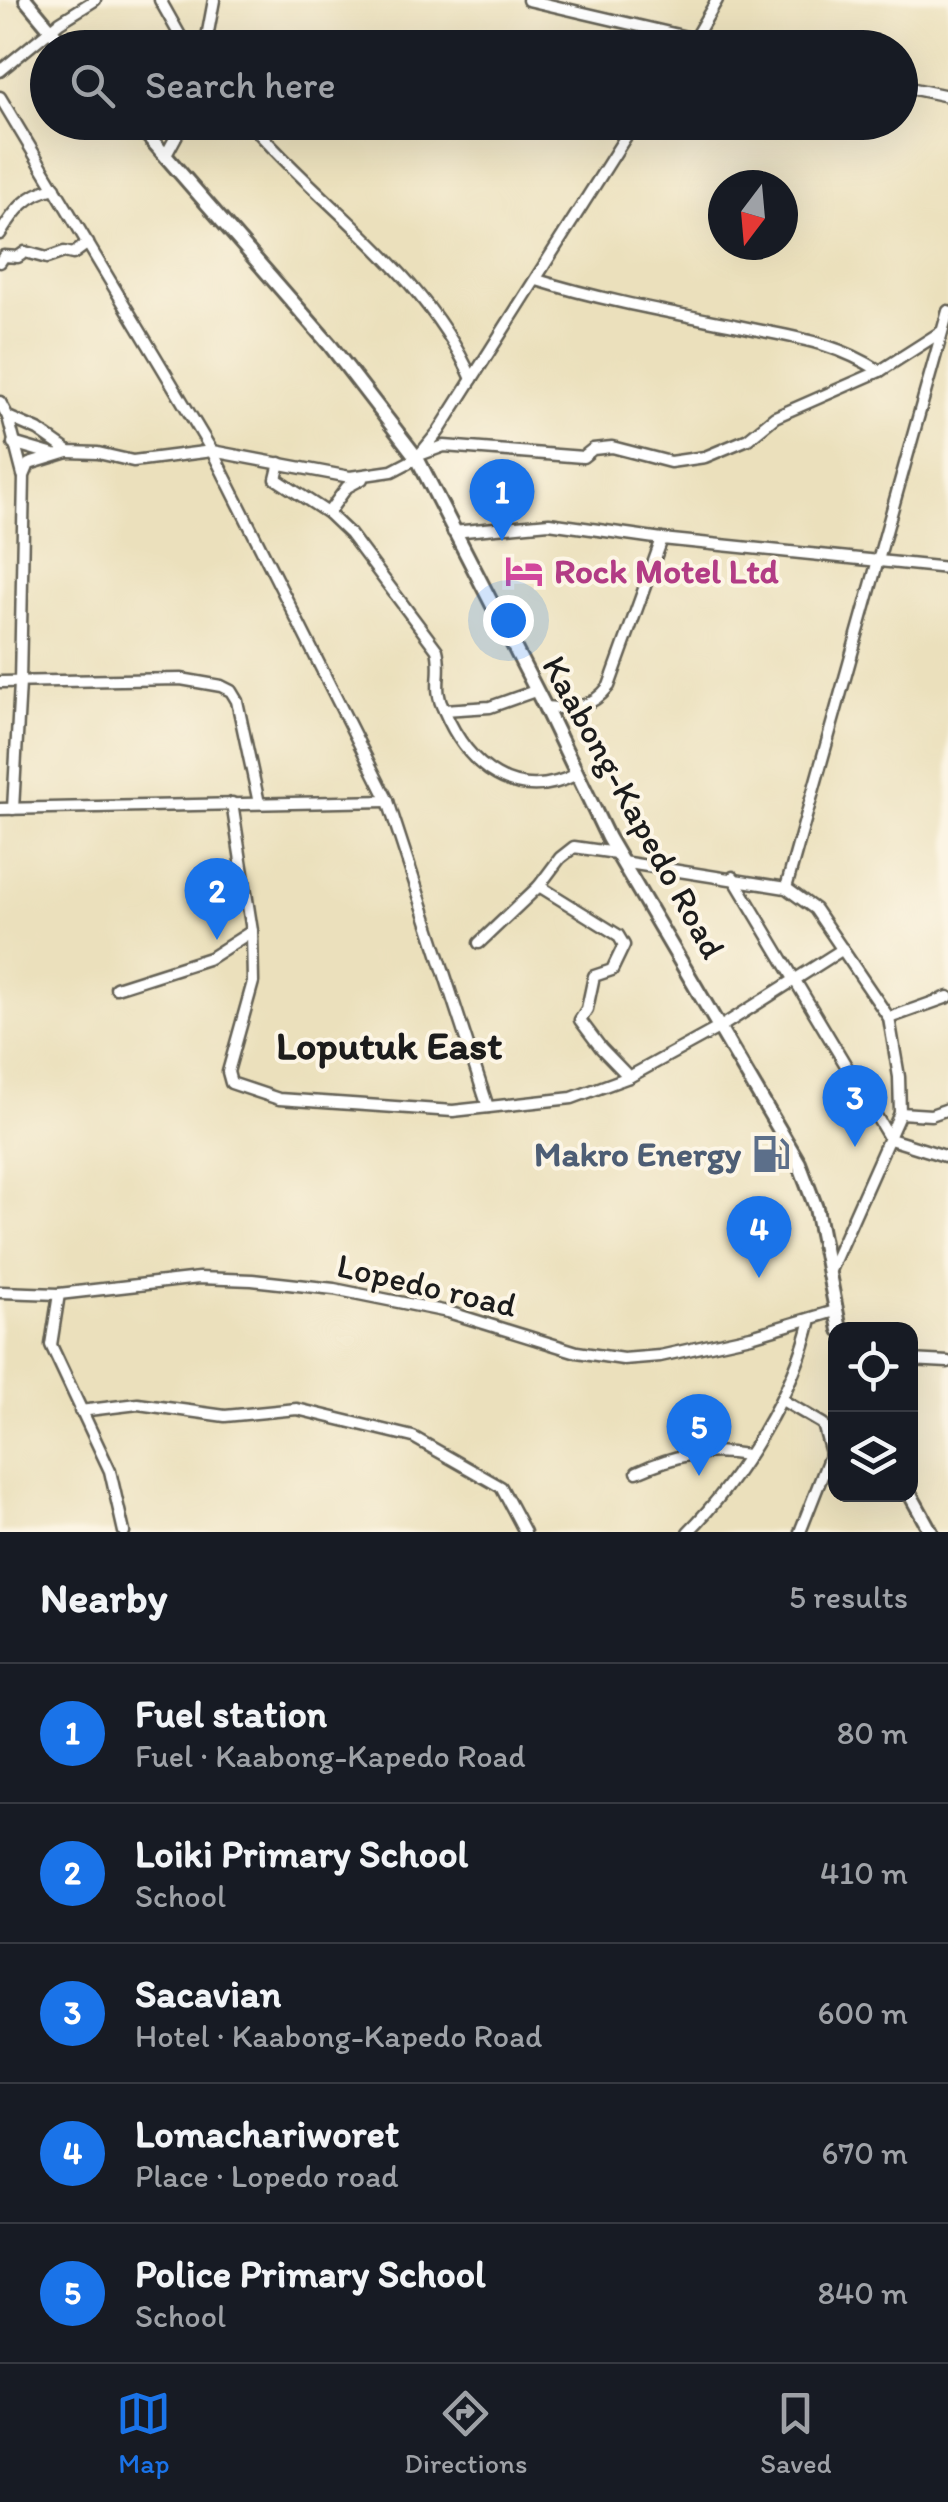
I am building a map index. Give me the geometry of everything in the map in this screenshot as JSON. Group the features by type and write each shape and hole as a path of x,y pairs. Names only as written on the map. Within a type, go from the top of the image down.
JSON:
{"main road":[{"path":"26,0 50,30"},
{"name":"Kaabong-Kapedo Road","path":"152,140 330,345 419,456 453,532 619,857 799,1162 816,1208 838,1322"},
{"path":"914,1502 931,1532"}],"street":[{"path":"54,30 95,0"},
{"path":"160,0 177,30"},
{"path":"208,30 214,0"},
{"path":"528,0 642,30"},
{"path":"700,30 717,0"},
{"path":"0,71 30,48"},
{"path":"918,90 948,96"},
{"path":"0,97 212,450 388,801 488,1108"},
{"path":"166,155 174,140"},
{"path":"267,140 395,264 444,327 472,379"},
{"path":"419,456 537,280 624,140"},
{"path":"0,234 16,208 37,192 55,188"},
{"path":"0,262 4,256 18,258 24,252 47,258 64,252 73,254 88,243"},
{"path":"537,280 614,300 810,339 855,356 880,371"},
{"path":"786,888 948,311"},
{"path":"24,476 30,464 69,452 98,452 133,461 212,450 350,478 392,470 444,446 583,457 593,448 612,447 656,460 686,461 748,439 775,417 880,371 942,332"},
{"path":"0,402 24,476 13,809"},
{"path":"8,417 38,430 69,452"},
{"path":"13,444 55,456"},
{"path":"280,462 276,479 328,513 350,534 436,650 441,666 436,695 468,753 492,772 544,787 577,774"},
{"path":"328,513 346,487 366,477"},
{"path":"453,532 549,523 662,539 948,568"},
{"path":"545,707 581,708 608,686 662,539"},
{"path":"0,682 181,679 208,682 231,691 237,701 259,803"},
{"path":"444,710 490,707 535,691"},
{"path":"0,809 388,801"},
{"path":"232,804 252,932 253,982 228,1072 231,1083 279,1098 454,1111 572,1098 629,1077 722,1026 843,949"},
{"path":"479,943 574,847 786,888 815,910 889,1018 900,1076 900,1113 828,1276"},
{"path":"733,877 890,1139 948,1156"},
{"path":"539,886 618,935 624,945 612,970 594,976 587,1010 580,1020 629,1077"},
{"path":"116,988 210,958 252,932"},
{"path":"889,1018 948,998"},
{"path":"900,1113 931,1115 948,1109"},
{"name":"Lopedo road","path":"0,1292 59,1294 199,1278 318,1287 448,1312 577,1352 623,1359 660,1356 751,1336 835,1311"},
{"path":"59,1294 51,1345 110,1472 124,1532"},
{"path":"688,1532 706,1514 782,1400 812,1319"},
{"path":"918,1360 948,1362"},
{"path":"782,1400 823,1424 831,1453 800,1532"},
{"path":"80,1411 138,1404 226,1416 297,1409 412,1436 500,1486 525,1532"},
{"path":"637,1472 693,1452 720,1450 746,1455"}],"place":[{"name":"Fuel station","path":"502,541"},
{"name":"Rock Motel Ltd","path":"524,571"},
{"name":"Loiki Primary School","path":"217,940"},
{"name":"Sacavian","path":"855,1147"},
{"name":"Makro Energy","path":"771,1154"},
{"name":"Lomachariworet","path":"759,1278"},
{"name":"Police Primary School","path":"699,1476"}],"district":[{"name":"Loputuk East","path":"389,1045"}]}
